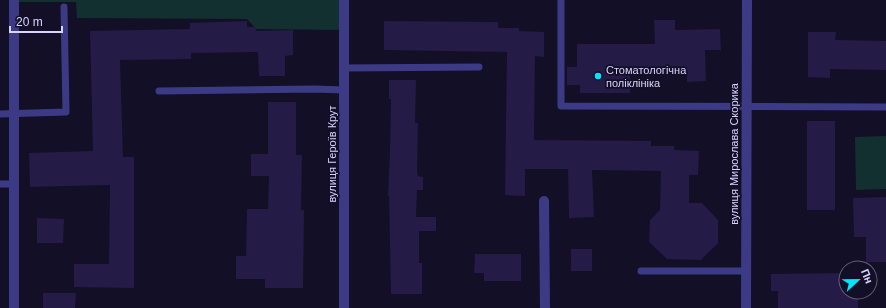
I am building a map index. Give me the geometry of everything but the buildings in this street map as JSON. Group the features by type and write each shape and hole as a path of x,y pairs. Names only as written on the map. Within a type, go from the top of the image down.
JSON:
{"street":[{"path":"14,0 14,308"},
{"name":"вулиця Героїв Крут","path":"344,0 344,308"},
{"name":"вулиця Мирослава Скорика","path":"746,308 747,0"},
{"path":"544,201 545,308"}],"lane":[{"path":"561,0 561,106 886,107"},
{"path":"0,114 66,112 64,8"},
{"path":"344,68 479,67"},
{"path":"159,91 344,90"},
{"path":"0,184 14,184"},
{"path":"641,271 746,271"}],"green space":[{"path":"18,0 344,0 344,30 256,29 247,19 77,18 76,2 18,2"},
{"path":"886,136 886,189 856,190 855,137"}],"place":[{"name":"Стоматологічна поліклініка","path":"598,76"}]}
